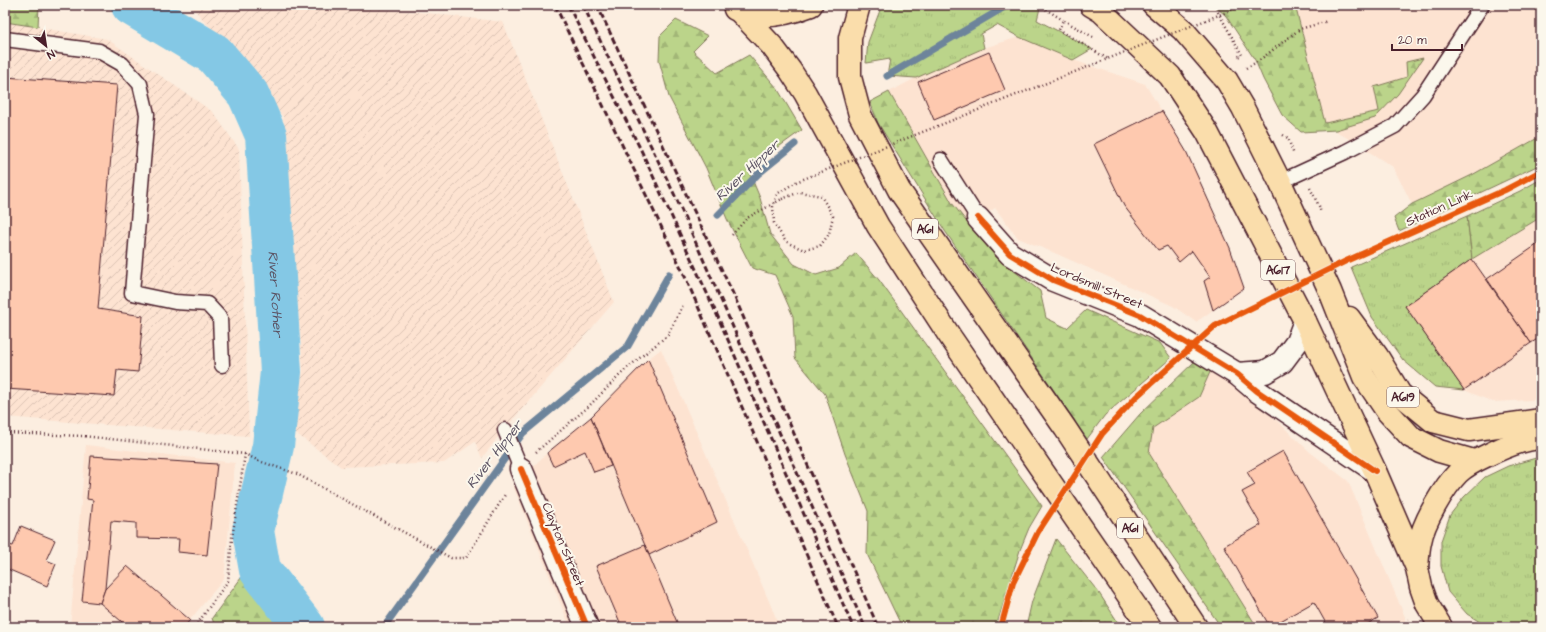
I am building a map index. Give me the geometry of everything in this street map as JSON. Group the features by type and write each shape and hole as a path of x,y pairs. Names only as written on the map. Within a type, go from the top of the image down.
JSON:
{"highway":[{"path":"730,7 757,15 772,15 798,10 811,5"},
{"name":"A61","path":"859,5 850,38 850,77 860,115 898,190 1065,428 1196,627"},
{"name":"A617","path":"1091,5 1101,11 1170,76 1207,132 1305,322 1375,471 1417,568"},
{"name":"A617","path":"1154,5 1183,30 1227,81 1280,182 1330,291 1364,377 1386,411 1411,437 1439,451 1474,461"},
{"path":"730,7 772,46 790,70 805,93 878,226 951,338 1150,627"},
{"name":"A619","path":"1330,291 1377,356 1400,394 1433,421 1469,430 1539,433"},
{"path":"1441,627 1427,604 1421,587 1417,568 1420,541 1429,518 1443,492 1458,473 1474,461 1539,433"}],"street":[{"name":"Lordsmill Street","path":"978,218 1010,254 1053,280 1140,315 1237,374 1257,391 1375,471"},
{"path":"1237,374 1266,372 1282,362 1297,342 1305,322"},
{"name":"Clayton Street","path":"521,469 587,627"}],"lane":[{"path":"1280,182 1345,152 1395,126 1423,95 1482,5"},
{"path":"5,39 99,51 122,64 140,84 147,114 132,293 175,302 207,304 220,318 222,365"},
{"path":"941,160 978,218"},
{"path":"505,430 521,469"}],"path":[{"path":"1039,5 1096,38"},
{"path":"1214,5 1242,54 1233,59"},
{"path":"732,235 747,218 782,199 800,192 821,196 833,216 830,234 820,246 804,250 786,242 774,223 773,207 777,194 796,182 1241,5"},
{"path":"1203,19 1208,24"},
{"path":"1063,20 1059,30 1108,59"},
{"path":"1241,71 1257,62 1300,30 1328,21"},
{"path":"1115,50 1128,57"},
{"path":"1282,134 1288,138 1319,206 1322,217"},
{"path":"5,433 83,436 245,454 259,461 297,474 451,558 466,558 482,529 521,469 539,450 589,406 626,369 668,335 683,306"},
{"path":"195,627 228,581 232,538 245,454"},
{"path":"1408,627 1409,614"}],"shaded area":[{"path":"190,5 320,5 418,12 503,22 614,302 498,437 482,458 475,442 444,463 341,467 294,432 291,433 303,370 287,185 283,117 243,64"},
{"path":"1295,5 1541,5 1541,136 1472,175 1412,204 1393,167 1325,124"},
{"path":"5,22 107,39 213,112 239,149 249,436 5,417"},
{"path":"1019,37 1073,60 1145,84 1186,151 1230,248 1244,288 1196,322 1173,306 1018,238 995,208 969,225 952,203 889,92 916,78 984,48"},
{"path":"1541,217 1541,398 1493,402 1464,390 1405,306 1472,259"},
{"path":"661,349 780,627 570,627 513,486 547,453 591,417 648,359"},
{"path":"1211,370 1274,418 1310,452 1348,481 1405,617 1405,627 1257,627 1149,453 1152,428 1199,397"},
{"path":"86,445 235,463 224,579 184,627 70,627"}],"green space":[{"path":"5,5 39,5 38,27 5,22"},
{"path":"882,5 1035,5 1040,8 1037,20 1092,49 1073,60 1019,37 997,25 981,34 984,48 916,78 887,76 890,59 866,63 868,42"},
{"path":"1214,5 1295,5 1325,123 1379,111 1374,87 1407,77 1406,62 1423,58 1398,94 1375,118 1336,130 1301,132 1282,115 1255,60 1226,16"},
{"path":"676,20 708,36 693,51 717,73 749,55 777,88 802,130 773,151 750,174 760,198 770,234 794,264 816,275 839,268 856,253 879,280 1042,506 1029,528 1020,550 996,627 902,627 867,554 868,511 845,454 825,394 795,358 793,316 775,275 752,268 727,219 706,168 669,97 659,60 660,36"},
{"path":"889,92 952,203 996,257 1040,291 1046,318 1067,328 1086,310 1160,343 1171,358 1105,415 1087,439 945,231 878,123 870,102"},
{"path":"1541,136 1541,164 1399,231 1394,218 1412,204 1472,175"},
{"path":"1541,179 1541,217 1472,259 1467,216 1520,191"},
{"path":"1467,216 1472,259 1405,306 1464,390 1435,387 1403,360 1372,317 1351,267"},
{"path":"1195,361 1211,370 1199,397 1153,428 1149,453 1257,627 1221,627 1103,457 1140,414"},
{"path":"1541,458 1541,627 1488,627 1467,614 1448,592 1441,566 1441,541 1450,515 1464,497 1485,477 1508,466"},
{"path":"1056,539 1099,593 1121,627 1026,627 1032,601"},
{"path":"249,567 294,627 215,627 212,618"}],"building":[{"path":"989,52 1005,90 934,120 918,82"},
{"path":"5,77 117,85 98,309 143,316 138,372 117,370 114,396 5,389"},
{"path":"1162,111 1186,151 1230,248 1244,288 1213,310 1204,281 1210,277 1192,251 1179,262 1167,246 1158,250 1124,206 1094,144"},
{"path":"1541,242 1541,337 1531,343 1487,279"},
{"path":"1472,259 1531,343 1464,390 1405,306"},
{"path":"648,359 717,522 649,555 591,417"},
{"path":"591,417 611,466 594,472 585,451 553,466 547,453"},
{"path":"1283,451 1378,618 1362,627 1328,627 1314,602 1270,627 1224,546 1261,525 1242,492 1255,485 1247,472"},
{"path":"91,456 217,464 207,555 178,552 179,539 136,538 136,523 111,521 105,589 100,603 82,601 93,500 87,499"},
{"path":"21,526 55,540 46,560 56,564 47,586 5,568 5,556 9,545 13,546"},
{"path":"645,545 679,627 622,627 596,566"},
{"path":"127,566 190,620 184,627 128,627 100,603 105,589"}],"waterway":[{"name":"River Rother","path":"132,5 214,54 248,94 266,135 281,372 273,446 253,531 260,570 304,627"},
{"name":"River Hipper","path":"887,76 1008,5"},
{"name":"River Hipper","path":"718,215 758,174 795,144"},
{"name":"River Hipper","path":"384,627 523,433 628,346 669,274"}],"railway":[{"path":"555,5 683,272 838,627"},
{"path":"568,5 641,150 718,317 853,627"},
{"path":"583,5 677,200 865,627"},
{"path":"597,5 735,298 878,627"}],"cycle path":[{"name":"Station Link","path":"1001,627 1013,583 1038,532 1102,434 1136,397 1215,326 1346,261 1505,190 1541,171"},
{"path":"978,218 1010,254 1053,280 1140,315 1237,374 1257,391 1375,471"},
{"path":"521,469 587,627"}]}
